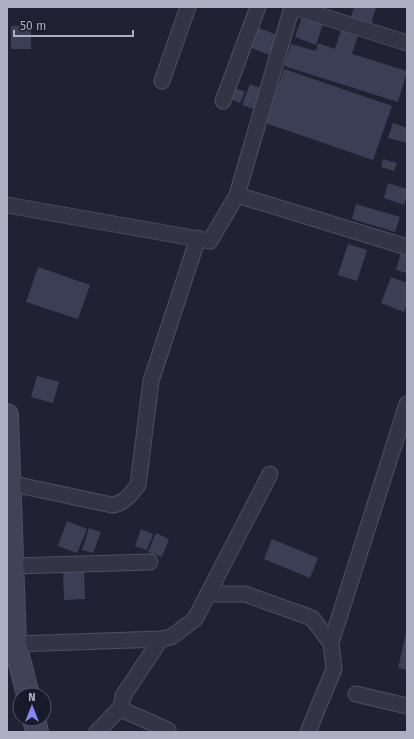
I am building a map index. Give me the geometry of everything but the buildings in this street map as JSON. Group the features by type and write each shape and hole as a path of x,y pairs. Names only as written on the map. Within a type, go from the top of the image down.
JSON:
{"street":[{"path":"162,81 188,7"},
{"path":"223,101 258,7"},
{"path":"7,205 210,241 237,194 292,7 407,44"},
{"path":"237,194 407,247"},
{"path":"9,483 112,505 128,498 138,485 151,381 198,238"},
{"path":"308,732 334,669 331,643 407,404"},
{"path":"7,415 15,644 26,687"},
{"path":"15,644 161,639 171,637 195,619 270,474"},
{"path":"12,566 150,562"},
{"path":"208,594 245,594 312,618 331,643"},
{"path":"161,639 123,696 122,707 125,711 168,730"},
{"path":"356,694 407,706"},
{"path":"97,732 122,707"}]}
